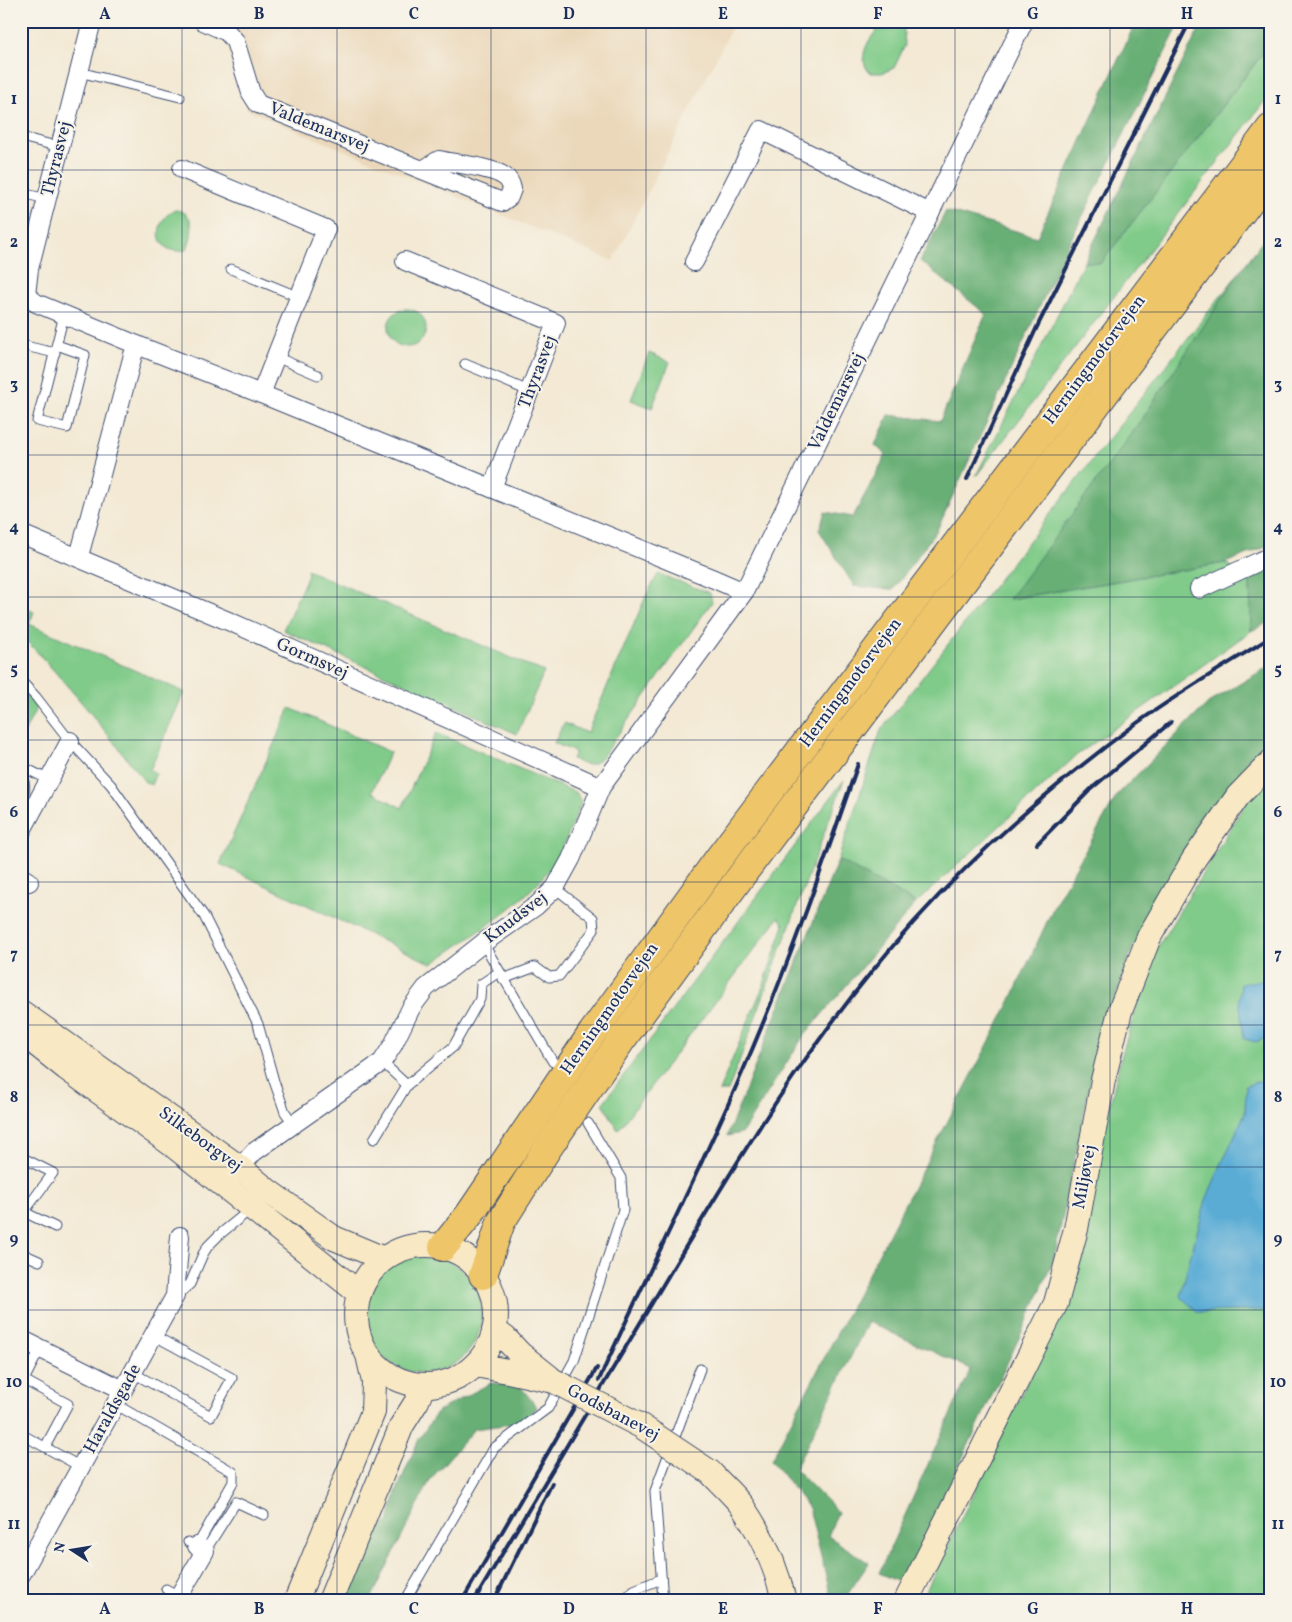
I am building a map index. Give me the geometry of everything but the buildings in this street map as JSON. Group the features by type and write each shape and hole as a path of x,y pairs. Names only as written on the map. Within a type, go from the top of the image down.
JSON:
{"highway":[{"name":"Herningmotorvejen","path":"443,1248 469,1215 593,1032 719,858 1271,128"},
{"name":"Herningmotorvejen","path":"483,1275 502,1222 547,1149 620,1042 744,872 1271,172"}],"main road":[{"name":"Miljøvej","path":"906,1601 1056,1303 1076,1229 1103,1080 1120,1011 1149,937 1194,859 1238,796 1271,762"},
{"name":"Silkeborgvej","path":"21,1012 239,1167 260,1200 359,1293"},
{"name":"Silkeborgvej","path":"21,1032 66,1068 174,1146 224,1186 260,1200 334,1238 384,1259"},
{"name":"Silkeborgvej","path":"21,1044 66,1068"},
{"path":"296,1601 373,1412 374,1382 368,1355 361,1341 357,1325 359,1293 369,1275 384,1259 394,1253 412,1247 431,1246 458,1253 472,1263 483,1275 494,1301 496,1316 494,1330 487,1349 475,1365 460,1377 442,1384 423,1386 402,1381 383,1371 368,1355"},
{"name":"Godsbanevej","path":"494,1330 554,1381 641,1426 710,1472 741,1505 756,1529 773,1564 784,1601"},
{"name":"Godsbanevej","path":"475,1365 508,1370 554,1381"},
{"path":"330,1601 402,1425 417,1401 423,1386"}],"street":[{"name":"Thyrasvej","path":"92,21 47,199 25,268 26,295 36,303 64,315 744,592"},
{"name":"Valdemarsvej","path":"203,21 227,32 236,41 251,93 258,104 423,170"},
{"name":"Valdemarsvej","path":"744,592 1024,21"},
{"path":"694,262 760,130 930,213"},
{"path":"182,169 326,229 261,394"},
{"name":"Thyrasvej","path":"405,261 556,323 531,392 492,488"},
{"path":"78,556 137,345"},
{"name":"Gormsvej","path":"21,534 78,556 233,623 601,787"},
{"path":"1199,589 1271,556"},
{"name":"Knudsvej","path":"224,1186 254,1152 382,1062 393,1045 411,1008 426,988 483,943 536,906 555,888 571,859 601,787 744,592"},
{"path":"21,832 70,741"},
{"name":"Haraldsgade","path":"21,1575 174,1296 180,1236"},
{"path":"21,1340 40,1349 119,1397"},
{"path":"179,1596 196,1546"}],"lane":[{"path":"79,72 180,96"},
{"path":"21,137 60,147"},
{"path":"21,193 47,199"},
{"path":"231,269 299,297"},
{"path":"21,345 56,349 85,355 67,428 37,421 56,349 64,315"},
{"path":"276,356 318,374"},
{"path":"465,364 531,392"},
{"path":"21,681 70,741 112,785 204,916 258,1024 274,1081 285,1112 293,1123"},
{"path":"21,766 48,780"},
{"path":"21,776 25,782 25,789 21,800"},
{"path":"374,1138 407,1085 452,1047 480,999 481,984 535,966 549,977 559,976 594,930 593,918 555,888"},
{"path":"483,943 553,1062"},
{"path":"382,1062 407,1085"},
{"path":"404,1601 494,1448 548,1408 574,1361 623,1210 621,1178 588,1123"},
{"path":"21,1157 53,1173 24,1210 55,1227"},
{"path":"174,1296 190,1284 208,1246 260,1200"},
{"path":"21,1253 38,1261"},
{"path":"132,1372 211,1416 232,1378 154,1335"},
{"path":"40,1349 22,1382 68,1404 45,1447"},
{"name":"Godsbanevej","path":"663,1601 655,1491 700,1369"},
{"path":"119,1397 233,1472 233,1482 196,1546"},
{"path":"21,1434 81,1467"},
{"path":"196,1546 236,1502 264,1514"},
{"path":"622,1601 634,1590 662,1579"}],"shaded area":[{"path":"220,21 735,21 613,261 247,110"}],"green space":[{"path":"885,21 903,21 905,45 894,68 882,73 870,73 864,59 864,52 870,39"},
{"path":"1136,21 1181,21 1069,243 937,530 893,590 854,586 819,530 825,512 853,517 886,455 875,445 889,415 940,421 986,314 920,261 946,211 1037,237"},
{"path":"1203,21 1271,21 1271,43 1101,263 1084,262"},
{"path":"1271,43 1271,93 976,476 1084,262 1101,263"},
{"path":"175,210 182,211 190,219 192,231 186,250 176,251 169,249 162,244 160,239 159,233 162,222"},
{"path":"1271,230 1271,545 1225,563 1009,599 1139,424 1238,274"},
{"path":"1238,274 1139,424 1010,599 1225,563 1250,577 1251,631 1077,755 916,903 838,860 881,730"},
{"path":"407,309 414,310 420,315 425,321 425,335 420,341 414,346 407,347 400,346 394,341 389,335 388,328 389,321 394,315 400,310"},
{"path":"649,353 670,362 652,408 631,400"},
{"path":"1271,568 1271,621 1251,631 1250,577"},
{"path":"307,570 544,672 517,734 283,630 308,575"},
{"path":"658,574 710,593 712,602 602,757 588,765 581,763 572,759 575,752 554,743 564,723 587,733 646,596"},
{"path":"21,606 34,612 29,624 184,692 150,770 156,773 151,785 145,782 85,707 21,635"},
{"path":"1271,665 1271,748 1228,790 1131,952 1096,1055 1054,1259 1028,1319 903,1584 879,1573 971,1369 868,1322 795,1469 838,1512 828,1536 869,1563 843,1601 832,1601 809,1508 771,1460 1009,1004 1056,902 1118,794 1208,703"},
{"path":"21,695 29,697 36,709 21,739"},
{"path":"290,708 390,752 372,792 402,808 436,733 577,793 581,803 560,853 549,870 519,901 432,964 220,864"},
{"path":"1271,776 1271,1077 1246,1086 1245,1113 1206,1200 1187,1269 1199,1312 1271,1310 1271,1601 921,1601 1064,1307 1120,1061 1151,958 1250,796"},
{"path":"844,780 728,1091 719,1091 764,984 784,925 779,917 618,1130 603,1103"},
{"path":"838,860 916,903 803,1037 742,1133 727,1136"},
{"path":"423,1255 445,1260 465,1272 477,1292 482,1314 477,1336 465,1356 445,1368 423,1373 401,1368 381,1356 369,1336 364,1314 369,1292 381,1272 401,1260"},
{"path":"491,1383 520,1386 537,1407 526,1422 474,1429 430,1480 370,1601 347,1601 378,1527 389,1522 396,1492 419,1439 438,1411"}],"water":[{"path":"1271,978 1271,1036 1256,1042 1244,1039 1239,999 1241,984"},
{"path":"1271,1077 1271,1310 1198,1312 1181,1297 1206,1200 1245,1113 1246,1086"}],"railway":[{"path":"967,479 1037,327 1190,21"},
{"path":"474,1601 618,1358 752,1139 812,1050 878,964 914,922 966,868 1049,792 1137,723 1271,637"},
{"path":"1037,844 1091,789 1171,722"},
{"path":"599,1380 704,1157 755,1043 801,924 858,764"},
{"path":"462,1601 597,1368"},
{"path":"494,1601 552,1483"}]}
